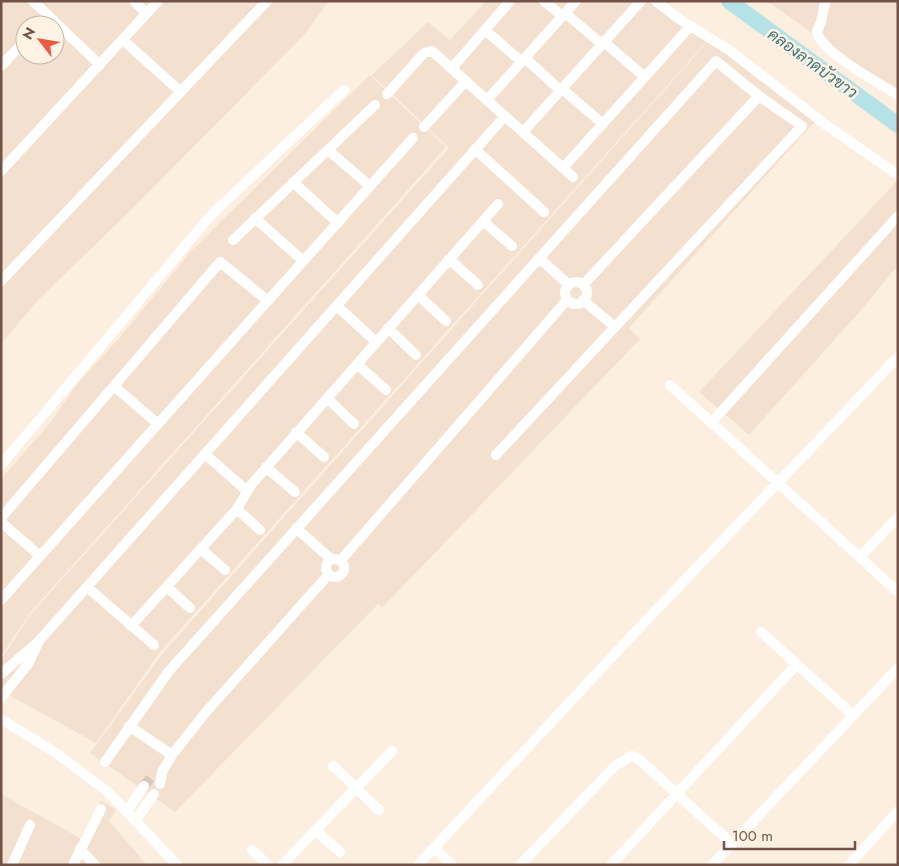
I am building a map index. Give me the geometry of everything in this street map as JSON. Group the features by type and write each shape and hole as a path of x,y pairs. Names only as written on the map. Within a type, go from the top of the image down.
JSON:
{"street":[{"path":"33,1 47,15"},
{"path":"134,1 146,13"},
{"path":"1,171 158,1"},
{"path":"1,281 250,22 267,1"},
{"path":"452,68 510,1"},
{"path":"544,1 603,43 645,77"},
{"path":"488,100 576,1"},
{"path":"524,132 641,1"},
{"path":"656,1 679,19 730,50 826,125 898,175"},
{"path":"826,1 822,11 823,20 817,31 820,40 842,58 897,92"},
{"path":"485,30 603,124"},
{"path":"563,168 687,30"},
{"path":"65,32 100,65"},
{"path":"123,40 181,92"},
{"path":"1,66 15,51"},
{"path":"387,94 429,51 432,51 573,177"},
{"path":"106,762 129,726 169,671 716,61 802,126 496,455"},
{"path":"424,127 466,81"},
{"path":"1,465 212,214 344,90"},
{"path":"583,285 760,96"},
{"path":"232,240 375,105"},
{"path":"1,674 38,642 505,116"},
{"path":"1,600 412,138"},
{"path":"475,149 544,212"},
{"path":"328,150 370,186"},
{"path":"293,182 338,223"},
{"path":"131,626 237,509 247,491 266,467 498,204"},
{"path":"711,423 898,216"},
{"path":"255,218 303,261"},
{"path":"483,221 512,246"},
{"path":"539,258 569,285"},
{"path":"449,259 478,285"},
{"path":"1,518 220,262 268,301"},
{"path":"576,282 583,285 586,294 583,300 577,304 567,300 565,293 569,285 576,282"},
{"path":"418,295 446,321"},
{"path":"296,528 336,560 344,569 343,573 335,577 329,574 327,567 336,560 567,300"},
{"path":"583,300 615,327"},
{"path":"336,306 376,342"},
{"path":"388,328 416,355"},
{"path":"418,865 639,628 898,357"},
{"path":"357,364 386,390"},
{"path":"670,385 898,592"},
{"path":"114,386 158,424"},
{"path":"327,398 354,424"},
{"path":"296,432 324,457"},
{"path":"206,455 247,491"},
{"path":"266,467 295,492"},
{"path":"237,509 260,530"},
{"path":"860,557 898,518"},
{"path":"1,522 40,556"},
{"path":"201,549 226,570"},
{"path":"160,784 162,772 172,755 206,712 329,574"},
{"path":"87,587 154,646"},
{"path":"167,587 190,608"},
{"path":"762,632 853,715"},
{"path":"1,698 28,664 38,642"},
{"path":"611,865 797,664"},
{"path":"712,865 898,668"},
{"path":"1,719 56,753 108,792 177,865"},
{"path":"129,726 172,755"},
{"path":"282,865 354,788 392,751"},
{"path":"520,865 615,766 632,756 640,760 732,844"},
{"path":"332,766 379,810"},
{"path":"151,777 162,772"},
{"path":"127,811 144,786"},
{"path":"136,820 154,794"},
{"path":"73,865 101,809"},
{"path":"848,865 898,811"},
{"path":"12,865 30,825"},
{"path":"315,830 340,852"},
{"path":"434,848 452,865"},
{"path":"80,849 95,865"},
{"path":"252,850 268,865"}],"shaded area":[{"path":"1,1 329,1 305,34 129,212 38,300 1,344"},
{"path":"486,1 656,1 708,40 160,652 96,743 7,694 1,689 1,659 30,615 449,148 372,75 428,22 450,40"},
{"path":"767,1 898,1 898,92 881,82"},
{"path":"709,40 816,120 629,328 640,339 382,608 379,604 377,605 175,812 90,753 163,653"},
{"path":"370,75 446,147 30,613 1,656 1,479 49,424 78,383 122,335 193,249"},
{"path":"897,181 898,265 862,309 749,435 699,392"},
{"path":"1,794 80,838 101,801 116,809 109,821 147,865 1,865"}],"waterway":[{"name":"คลองลาดบัวขาว","path":"729,1 898,125"}],"tunnel":[{"path":"144,786 151,777"}]}
